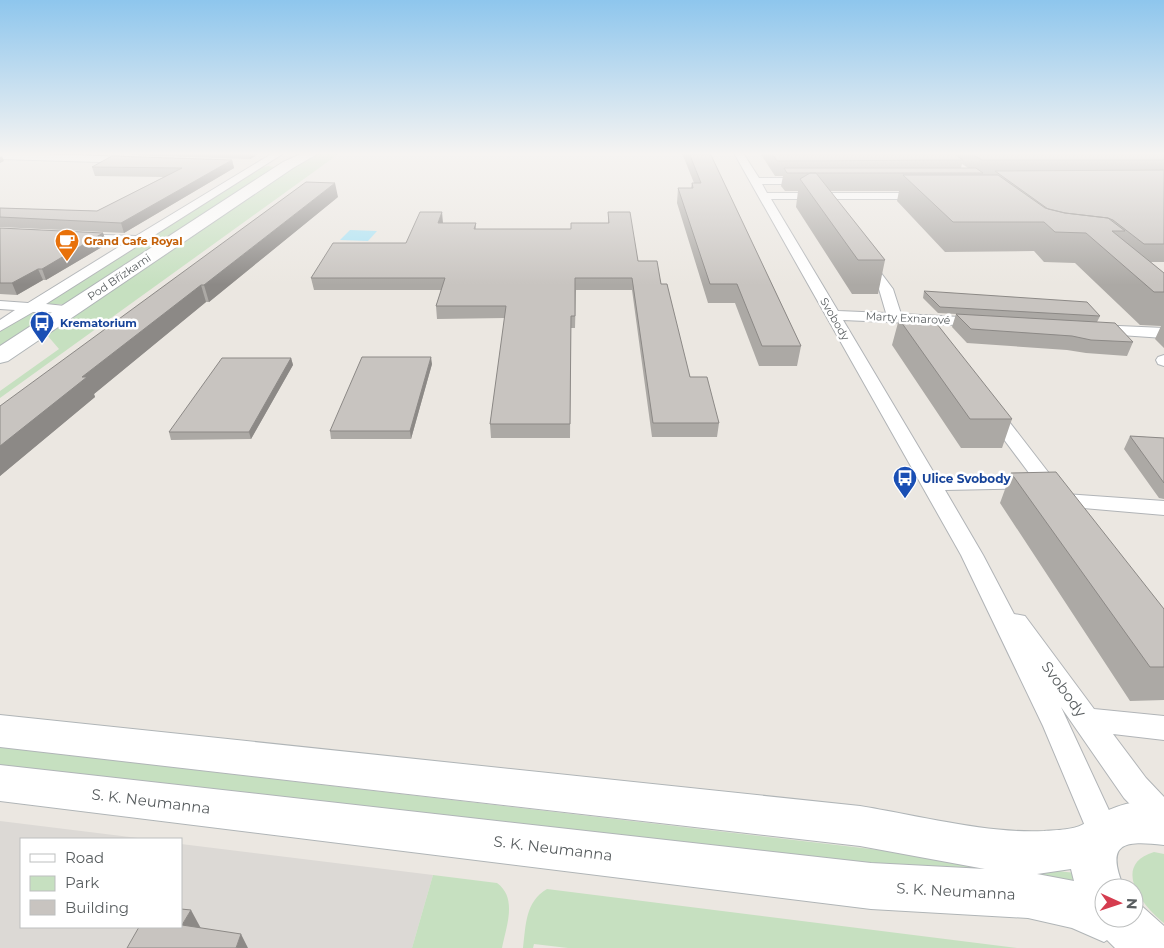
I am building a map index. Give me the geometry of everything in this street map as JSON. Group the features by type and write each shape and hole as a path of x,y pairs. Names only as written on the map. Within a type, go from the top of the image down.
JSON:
{"street":[{"name":"Pod Břízkami","path":"0,326 207,197"},
{"name":"Pod Břízkami","path":"0,356 172,242 232,197"},
{"name":"Svobody","path":"765,197 972,556 1057,726 1103,836"},
{"path":"818,197 828,212"},
{"path":"68,236 172,242"},
{"path":"857,250 886,289 895,317"},
{"path":"0,305 69,310"},
{"name":"Marty Exnarové","path":"832,315 991,322"},
{"path":"1080,329 1164,333"},
{"path":"978,394 1077,523"},
{"path":"932,484 1053,492 1164,508"},
{"name":"Svobody","path":"972,556 1135,788 1164,818"},
{"path":"1086,720 1164,728"},
{"path":"0,731 860,826 1018,852 1074,849 1090,844 1103,836"},
{"name":"S. K. Neumanna","path":"0,783 871,886 1028,895 1076,905 1094,914"},
{"path":"1097,878 1094,850 1109,829 1127,822 1151,823 1164,826"}],"shaded area":[{"path":"0,821 138,838 20,838 20,928 182,928 182,844 433,875 412,948 0,948"}],"green space":[{"path":"214,197 228,197 170,236 159,238 152,236"},
{"path":"251,197 279,197 0,398 0,391 59,349 47,335"},
{"path":"145,243 153,246 65,304 45,305 47,301 139,244"},
{"path":"41,314 43,317 0,346 0,331 25,315"},
{"path":"0,747 1075,873 1082,891 0,767"},
{"path":"1154,852 1164,854 1164,923 1155,916 1144,902 1144,878 1133,878 1134,866 1141,858"},
{"path":"433,875 497,883 503,889 509,905 509,913 502,948 412,948"},
{"path":"547,889 1017,948 568,948 534,944 533,948 523,948 526,923 531,907 534,900"}],"water":[{"path":"350,230 377,231 368,241 340,240"}],"building":[{"path":"124,197 166,197 121,223 0,217 0,208 97,211"},
{"path":"285,197 317,197 82,377 87,377 0,446 0,406"},
{"path":"681,197 731,197 801,346 762,346 737,284 710,284"},
{"path":"813,197 835,197 885,260 858,260"},
{"path":"927,197 1030,197 1045,208 1065,213 1108,218 1125,231 1112,231 1164,273 1164,292 1154,292 1086,233 1055,232 1044,222 953,222"},
{"path":"1032,197 1164,197 1164,244 1144,244 1108,218 1048,209"},
{"path":"420,212 442,212 438,223 476,223 474,229 571,229 571,223 609,223 608,212 630,212 638,261 657,261 661,284 667,284 690,377 707,377 719,423 653,423 632,278 575,278 575,316 571,316 570,424 490,424 506,306 436,306 445,278 311,278 333,243 406,243"},
{"path":"0,228 103,233 42,269 38,269 12,283 0,283"},
{"path":"924,291 1087,302 1100,316 940,307"},
{"path":"956,314 1115,323 1133,342 971,329"},
{"path":"899,319 933,319 1012,419 970,419"},
{"path":"362,357 431,357 410,431 330,431"},
{"path":"222,358 291,358 249,432 169,432"},
{"path":"1130,436 1164,438 1164,483"},
{"path":"1056,472 1164,609 1164,667 1150,667 1011,473"},
{"path":"182,909 191,910 182,925"},
{"path":"182,925 241,934 236,948 127,948 138,928 182,928"}],"place":[{"name":"Grand Cafe Royal","path":"67,262"},
{"name":"Krematorium","path":"42,344"},
{"name":"Ulice Svobody","path":"905,499"}]}
